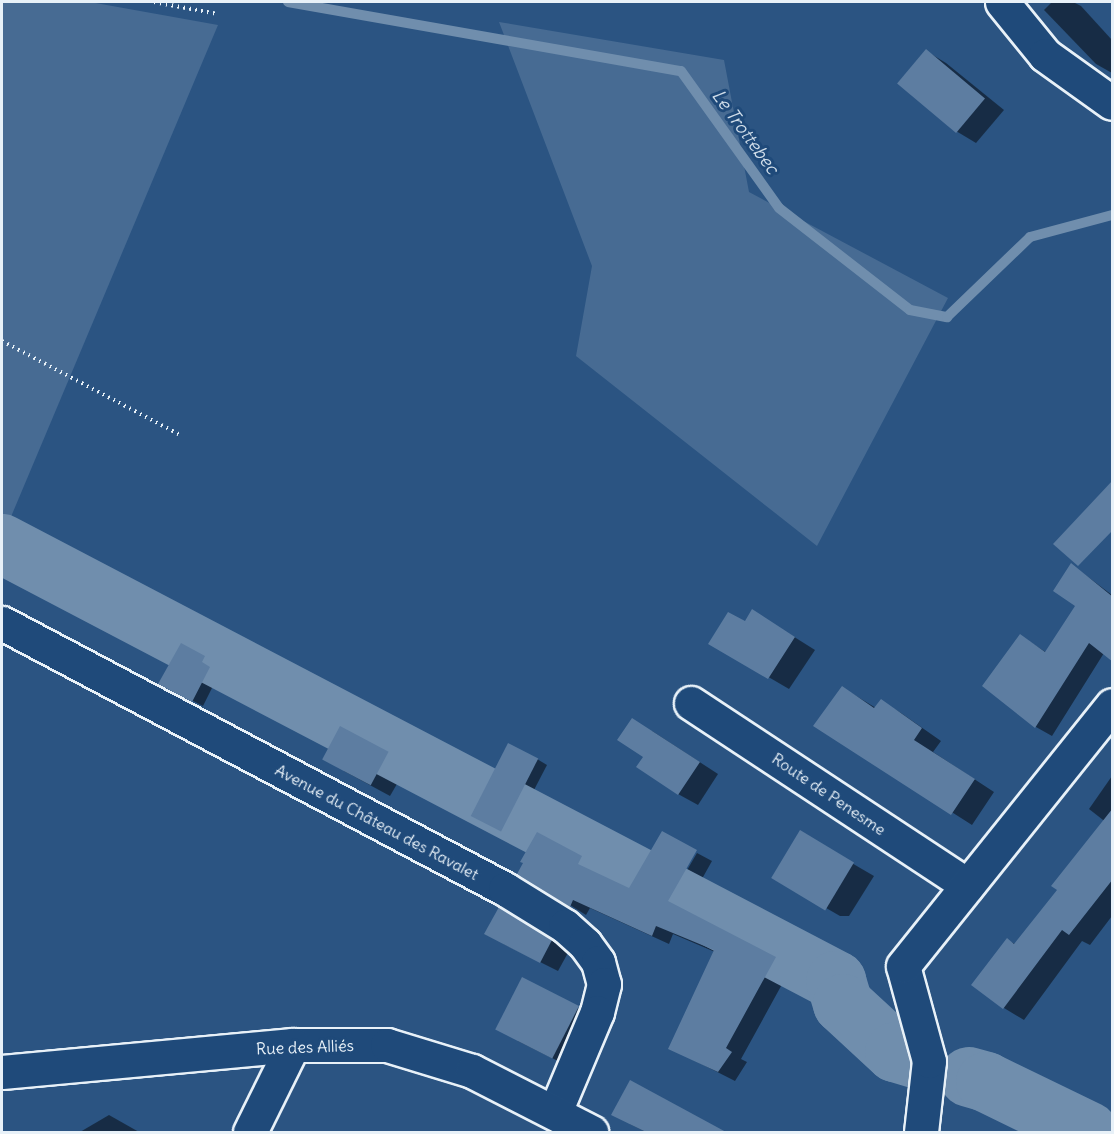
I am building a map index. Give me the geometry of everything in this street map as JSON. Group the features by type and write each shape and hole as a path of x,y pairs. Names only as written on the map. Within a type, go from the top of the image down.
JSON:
{"street":[{"path":"1002,2 1045,55 1113,103"},
{"name":"Avenue du Château des Ravalet","path":"2,623 505,889 571,932 585,944 598,962 604,984 597,1012 555,1112"},
{"name":"Route de Penesme","path":"692,703 967,885"},
{"path":"921,1132 928,1061 903,966 1113,705"},
{"path":"250,1132 292,1045"},
{"name":"Rue des Alliés","path":"2,1072 292,1045 387,1045 472,1071 591,1132"}],"path":[{"path":"154,2 218,14"},
{"path":"2,340 180,435"}],"shaded area":[{"path":"2,2 90,2 218,25 5,531 2,530"},
{"path":"499,22 724,60 749,192 948,298 817,546 576,356 592,266"}],"building":[{"path":"926,49 985,98 956,133 897,83"},
{"path":"1113,480 1113,530 1078,566 1053,544"},
{"path":"1071,563 1113,597 1113,662 1089,643 1035,728 982,686 1020,634 1045,652 1075,606 1053,591"},
{"path":"752,609 795,637 768,679 708,644 728,612 745,621"},
{"path":"181,643 205,656 202,662 210,667 192,702 158,684"},
{"path":"842,686 874,708 881,699 922,728 914,740 975,779 951,815 813,726"},
{"path":"632,718 700,762 678,795 636,767 643,757 617,740"},
{"path":"340,726 389,752 371,785 322,760"},
{"path":"508,743 538,758 501,831 471,816"},
{"path":"1113,808 1113,879 1069,935 1062,930 1003,1009 971,985 1007,938 1014,944 1057,890 1051,886"},
{"path":"800,830 854,862 825,910 771,878"},
{"path":"662,831 697,850 668,901 776,957 726,1048 732,1052 718,1072 668,1049 714,950 656,926 652,936 573,900 570,907 517,874 523,863 520,862 537,832 582,856 578,864 629,888"},
{"path":"499,907 552,940 540,963 484,934"},
{"path":"522,977 579,1006 552,1059 495,1030"},
{"path":"630,1080 726,1132 646,1132 611,1115"}],"waterway":[{"name":"Le Trottebec","path":"288,2 681,71 779,208 910,310 947,317 1030,237 1112,215"},
{"path":"2,544 836,981 843,1004 895,1052 915,1058"},
{"path":"969,1077 986,1082 1089,1132"}]}
